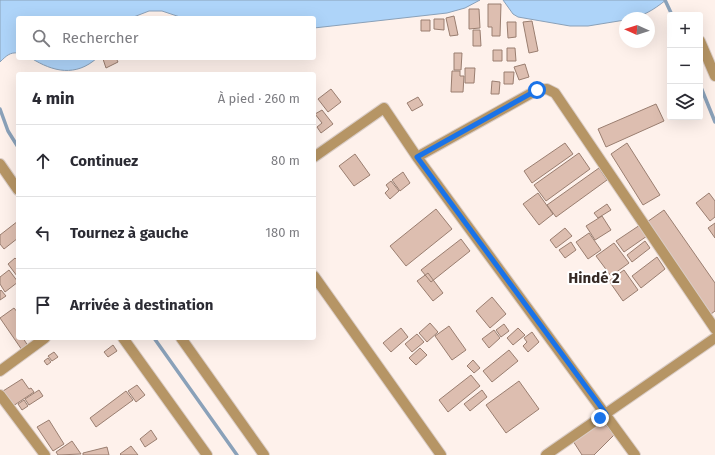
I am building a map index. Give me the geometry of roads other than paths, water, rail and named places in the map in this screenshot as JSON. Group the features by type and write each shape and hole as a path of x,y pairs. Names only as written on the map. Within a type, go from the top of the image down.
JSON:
{"street":[{"path":"703,48 715,76"},
{"path":"417,157 537,90 547,89 555,93 715,329"},
{"path":"316,156 384,108 417,157 635,455"},
{"path":"0,164 16,187"},
{"path":"316,279 441,455"},
{"path":"546,455 715,338"},
{"path":"0,371 43,340"},
{"path":"124,340 207,455"},
{"path":"182,340 264,455"},
{"path":"0,395 45,455"}],"water":[{"path":"0,0 480,0 465,8 447,13 316,28 316,16 177,16 162,11 149,11 136,16 16,16 16,53 8,55 0,62"},
{"path":"503,0 666,0 648,12 619,12 619,21 588,26 570,26 518,17 513,14"},
{"path":"34,60 94,60 81,68 73,70 56,69"}],"waterway":[{"path":"665,0 671,12"},
{"path":"703,92 715,122"},
{"path":"0,109 8,131 16,144"},
{"path":"155,340 237,455"}],"district":[{"name":"Hindé 2","path":"594,278"}]}
